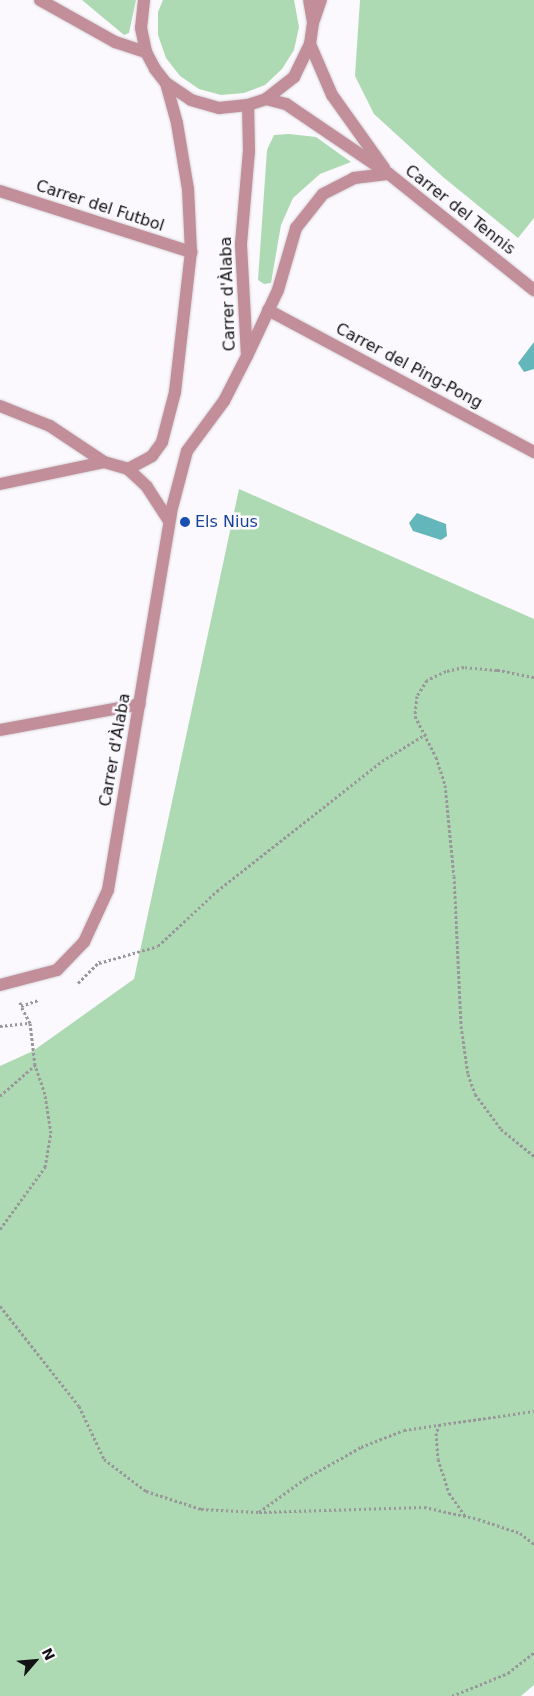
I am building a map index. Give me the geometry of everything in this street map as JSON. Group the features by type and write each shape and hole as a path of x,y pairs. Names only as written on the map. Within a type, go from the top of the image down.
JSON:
{"street":[{"path":"40,0 115,42 146,52"},
{"path":"128,469 152,456 162,442 175,392 191,252 188,189 177,124 166,83 146,52 141,28 144,0"},
{"path":"309,0 313,22"},
{"path":"166,83 191,100 219,108 248,105 266,99 294,77 310,44 313,22 321,0"},
{"name":"Carrer del Tennis","path":"310,44 332,95 389,174"},
{"name":"Carrer del Tennis","path":"266,99 286,104 389,174 534,290"},
{"name":"Carrer d'Àlaba","path":"0,986 58,970 84,942 108,890 140,704 168,521 187,451 224,401 247,356 241,244 249,151 248,105"},
{"path":"247,356 278,290 296,228 323,194 354,178 389,174"},
{"name":"Carrer del Futbol","path":"0,191 191,252"},
{"name":"Carrer del Ping-Pong","path":"268,310 534,452"},
{"path":"0,406 50,426 104,462 128,469 147,487 168,521"},
{"path":"0,484 104,462"},
{"path":"0,730 140,704"}],"path":[{"path":"534,677 464,667 446,671 427,680 416,696 415,716 426,734 442,776 448,809 454,876 461,1026 468,1074 474,1094 501,1129 534,1156"},
{"path":"99,963 158,946 224,885 382,761 426,734"},
{"path":"0,1229 45,1167 52,1133 45,1094 35,1065 30,1023 21,1006"},
{"path":"0,1026 30,1023"},
{"path":"0,1096 35,1065"},
{"path":"0,1306 79,1406 104,1459 146,1491 201,1508 259,1512 424,1507 465,1516 520,1533 534,1544"},
{"path":"259,1512 306,1478 361,1447 404,1430 534,1411"},
{"path":"440,1424 436,1433 438,1459 449,1494 465,1516"},
{"path":"452,1696 508,1673 534,1653"}],"green space":[{"path":"82,0 136,0 129,33 124,35"},
{"path":"163,0 294,0 299,27 294,50 282,69 265,85 244,93 221,95 199,89 180,76 166,58 158,35 158,12"},
{"path":"360,0 534,0 534,218 518,238 443,177 374,114 355,76"},
{"path":"289,134 316,137 351,162 320,174 293,198 281,225 271,283 264,284 258,280 267,150 274,135"},
{"path":"239,489 534,619 534,1685 521,1696 0,1696 0,1066 33,1051 134,979"}],"water":[{"path":"534,342 534,369 524,372 518,363"},
{"path":"417,513 446,524 447,536 441,540 413,531 409,523"}],"place":[{"name":"Els Nius","path":"185,522"}]}
